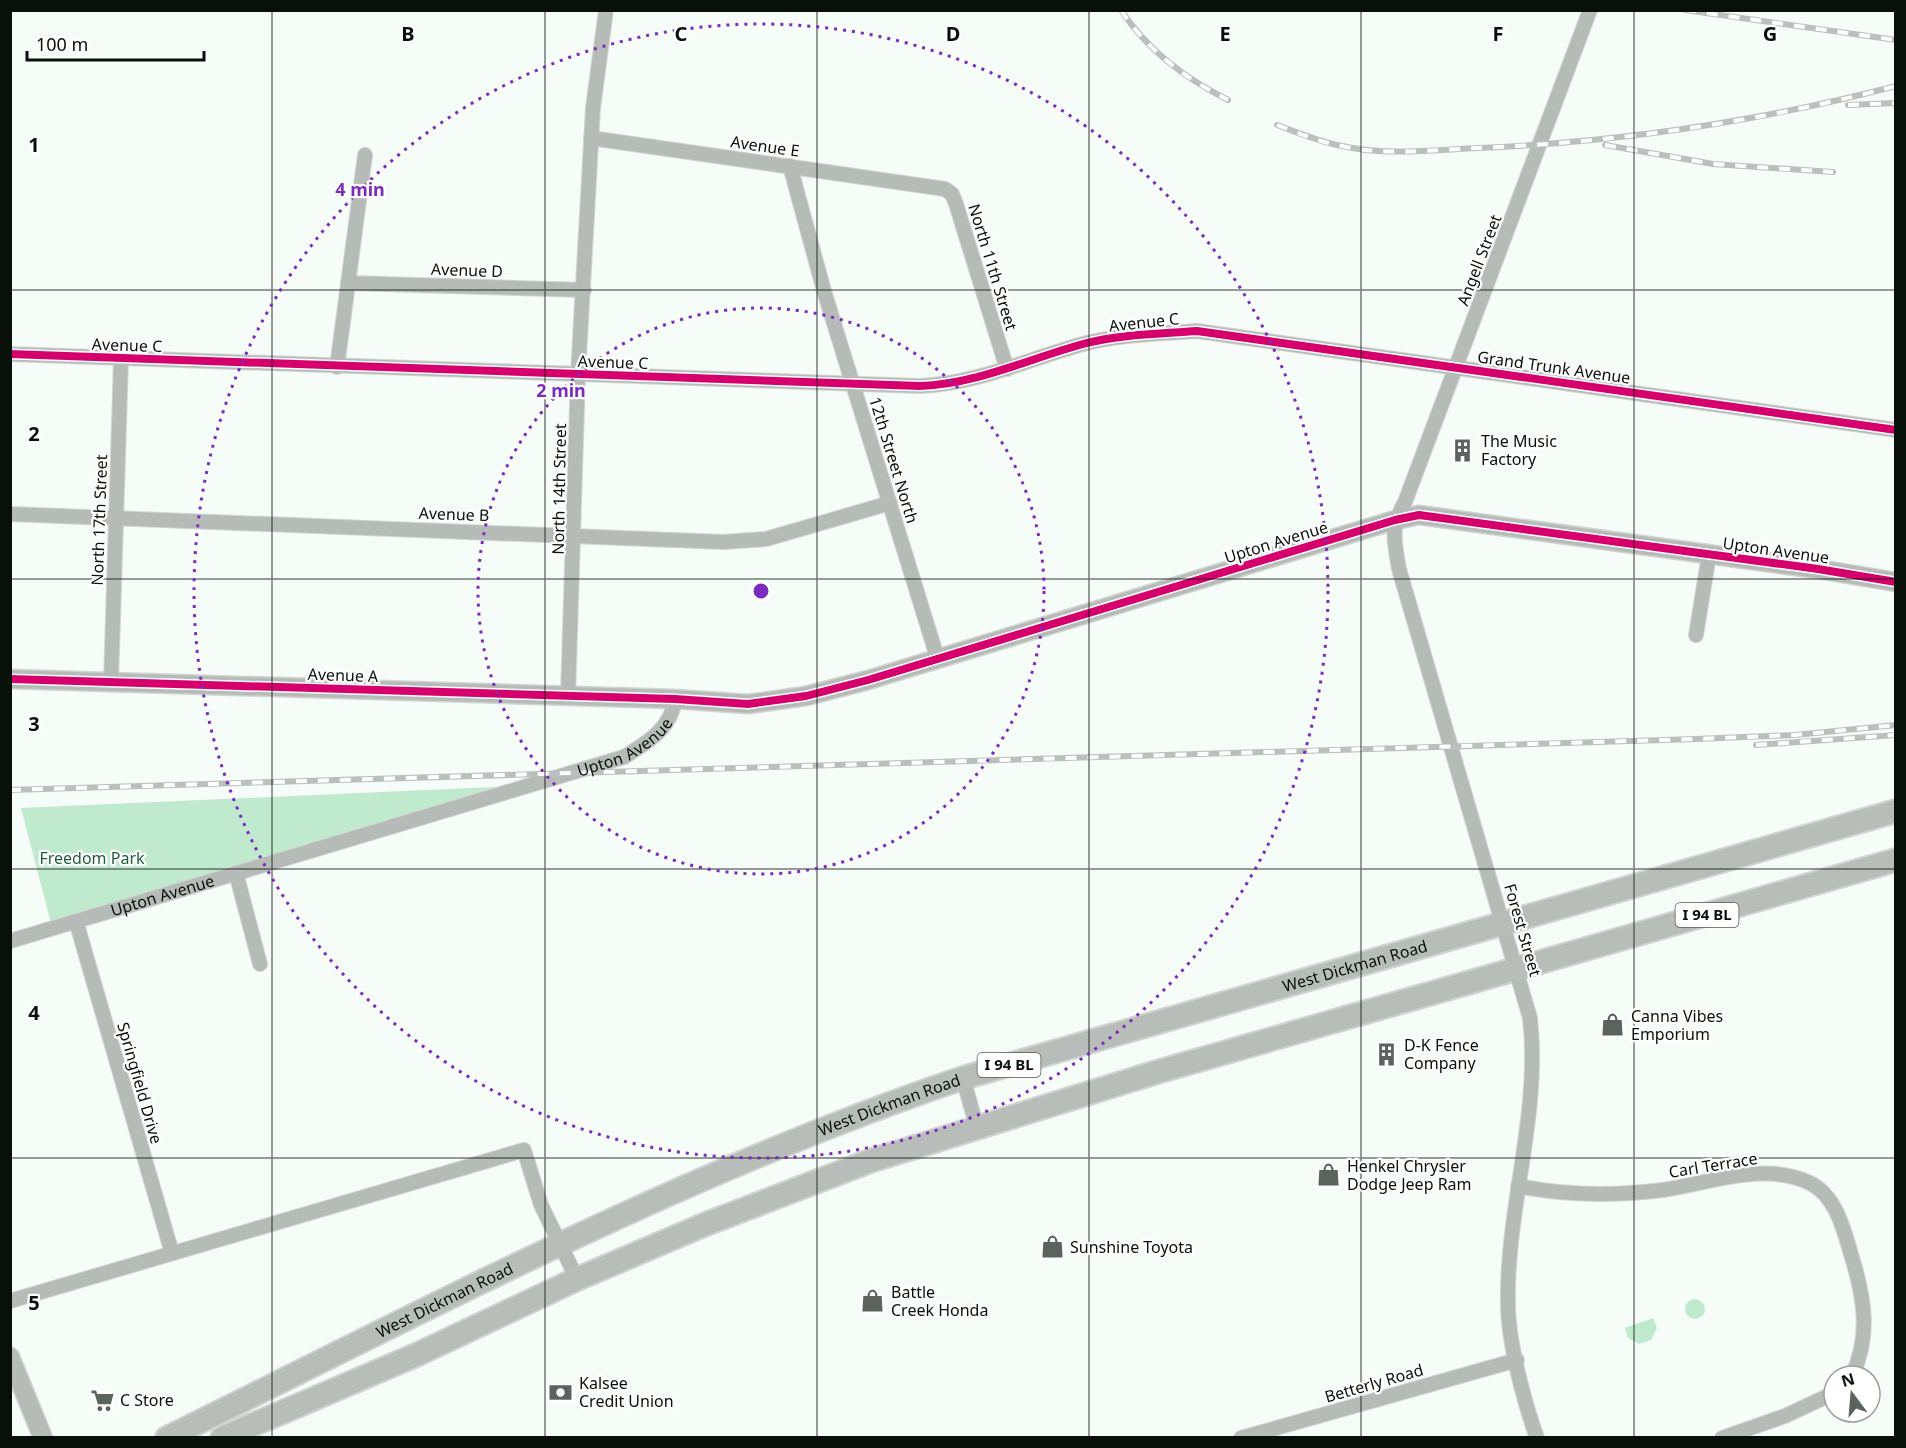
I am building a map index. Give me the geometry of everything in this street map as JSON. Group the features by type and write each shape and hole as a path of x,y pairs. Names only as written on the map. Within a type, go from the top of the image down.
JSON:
{"main road":[{"name":"West Dickman Road","path":"167,1437 670,1192 809,1134 963,1078 1896,811"},
{"name":"I 94 BL","path":"222,1437 249,1434 289,1409 416,1355 577,1279 706,1224 870,1161 1157,1072 1896,860"},
{"path":"249,1434 267,1389"}],"street":[{"name":"North 14th Street","path":"568,696 578,374 591,138 606,10"},
{"name":"Angell Street","path":"1395,520 1405,502 1457,367 1590,10"},
{"name":"Avenue E","path":"591,138 935,185"},
{"path":"337,367 365,155"},
{"name":"12th Street North","path":"790,166 824,291 938,660"},
{"name":"North 11th Street","path":"935,185 952,194 956,204 1007,369"},
{"name":"Avenue D","path":"348,284 584,291"},
{"name":"Grand Trunk Avenue","path":"1208,332 1896,430"},
{"name":"Avenue C","path":"10,354 854,385 945,385 1007,369 1083,344 1115,337 1208,332"},
{"name":"North 17th Street","path":"111,682 121,358"},
{"name":"Avenue B","path":"10,514 723,542 766,539 890,502"},
{"name":"Upton Avenue","path":"10,941 624,757 649,741 666,726 673,714 675,699 748,704 806,696 938,660 1395,520 1419,515 1896,582"},
{"name":"Forest Street","path":"1395,520 1394,542 1399,569 1530,1018 1532,1082 1511,1238 1508,1306 1516,1360 1537,1437"},
{"path":"1696,635 1709,555"},
{"name":"Avenue A","path":"10,679 675,699"},
{"path":"236,873 260,964"},
{"name":"Springfield Drive","path":"76,921 172,1253"},
{"path":"963,1078 977,1128"},
{"path":"10,1301 524,1150 541,1205 577,1279"},
{"name":"Carl Terrace","path":"1518,1186 1552,1193 1600,1195 1662,1190 1761,1173 1782,1174 1812,1184 1830,1200 1841,1221 1865,1312 1861,1357 1858,1364"},
{"path":"10,1357 43,1437"},
{"name":"Betterly Road","path":"1241,1437 1516,1360"},
{"path":"1722,1437 1785,1416 1822,1399"}],"green space":[{"name":"Freedom Park","path":"518,786 52,927 21,808"},
{"path":"1691,1299 1699,1299 1705,1305 1705,1313 1699,1319 1691,1319 1685,1313 1685,1305"},
{"path":"1653,1318 1657,1328 1651,1340 1639,1344 1628,1338 1625,1328"}],"railway":[{"path":"1121,10 1155,51 1182,73 1228,100"},
{"path":"1685,10 1896,40"},
{"path":"1277,125 1326,142 1375,151 1427,151 1531,145 1636,135 1740,120 1896,86"},
{"path":"1848,105 1896,103"},
{"path":"1605,145 1713,164 1833,172"},
{"path":"10,790 1696,739 1795,735 1896,725"},
{"path":"1756,745 1896,735"}],"cycle path":[{"path":"10,354 920,386 982,376 1083,344 1111,338 1197,331 1896,430"},
{"path":"10,679 675,699 748,704 806,696 868,680 1395,520 1419,515 1818,569 1896,582"}],"place":[{"name":"The Music Factory","path":"1463,450"},
{"name":"Canna Vibes Emporium","path":"1613,1025"},
{"name":"D-K Fence Company","path":"1386,1054"},
{"name":"Henkel Chrysler Dodge Jeep Ram","path":"1329,1175"},
{"name":"Sunshine Toyota","path":"1052,1247"},
{"name":"Battle Creek Honda","path":"873,1301"},
{"name":"Kalsee Credit Union","path":"561,1392"},
{"name":"C Store","path":"102,1400"}]}
